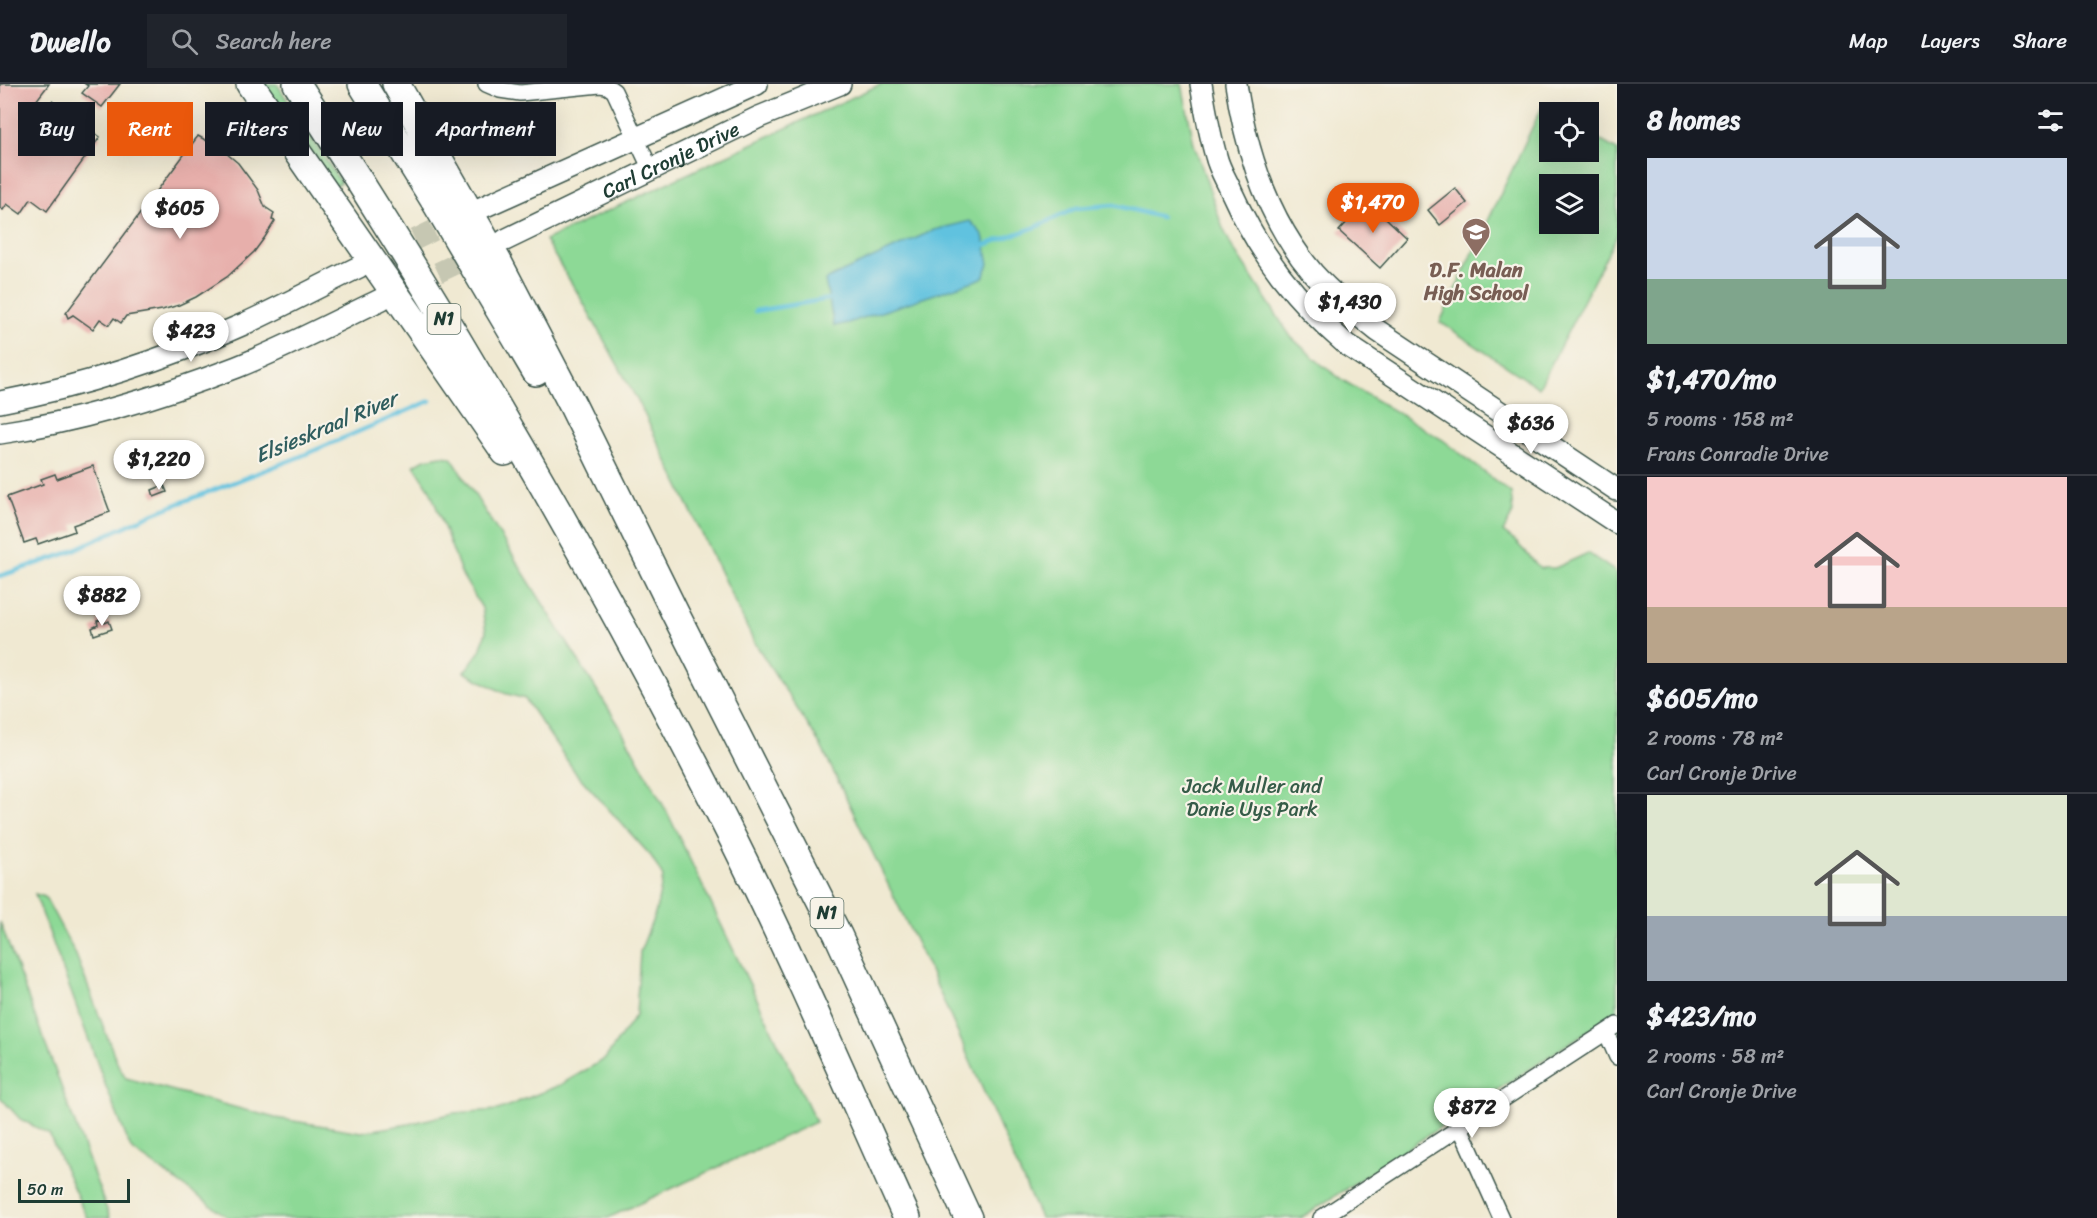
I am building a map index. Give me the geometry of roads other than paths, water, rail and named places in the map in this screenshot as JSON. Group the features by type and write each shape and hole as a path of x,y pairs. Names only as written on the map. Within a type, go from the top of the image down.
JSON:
{"highway":[{"path":"250,84 483,421 583,560"},
{"name":"N1","path":"297,84 473,366 660,699 734,842 788,954 907,1218"},
{"name":"N1","path":"362,84 479,274 675,613 838,935 968,1218"},
{"path":"396,84 498,262 577,414 675,613"}],"main road":[{"name":"Carl Cronje Drive","path":"481,208 757,84"},
{"name":"Carl Cronje Drive","path":"505,240 759,117 840,84"},
{"path":"1202,84 1216,159 1241,214 1263,252 1290,289 1317,319 1347,345 1617,523"},
{"path":"1236,84 1240,114 1271,206 1289,240 1313,272 1343,304 1378,331 1617,490"},
{"path":"0,402 106,376 166,356 245,323 359,267"},
{"path":"0,433 102,412 194,383 285,346 382,299"}],"street":[{"path":"486,84 500,90 520,93 607,86 614,91 651,170"},
{"path":"1321,1218 1611,1028 1617,1057"},
{"path":"1460,1127 1501,1218"}],"water":[{"path":"970,221 983,235 989,264 983,278 834,326 825,280 934,230"}],"waterway":[{"name":"Elsieskraal River","path":"985,245 1036,227 1076,208 1114,205 1161,217"},
{"name":"Elsieskraal River","path":"755,311 829,299"},
{"name":"Elsieskraal River","path":"0,576 65,554 154,513 299,457 430,401"}],"tunnel":[{"path":"359,267 461,217"},
{"path":"382,299 481,252"}],"place":[{"name":"D.F. Malan High School","path":"1476,258"}],"park label":[{"name":"Jack Muller and Danie Uys Park","path":"1252,798"}]}
